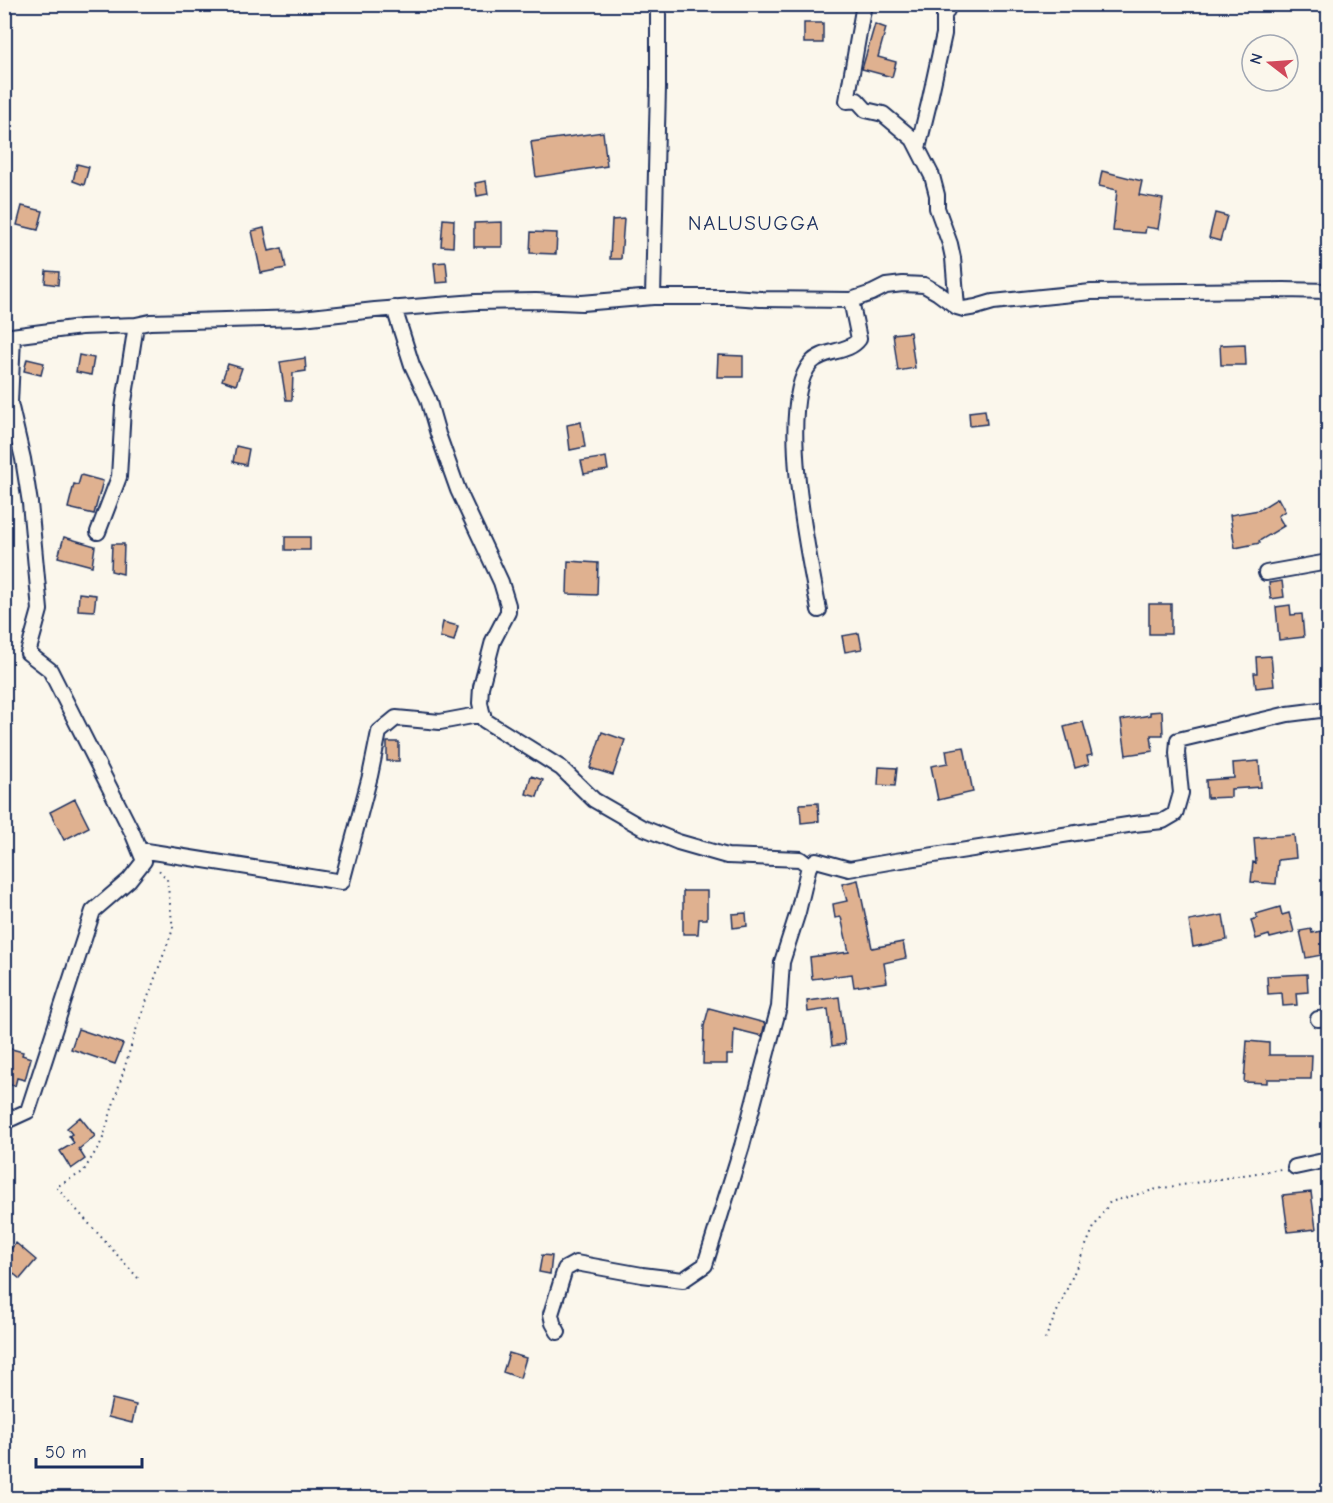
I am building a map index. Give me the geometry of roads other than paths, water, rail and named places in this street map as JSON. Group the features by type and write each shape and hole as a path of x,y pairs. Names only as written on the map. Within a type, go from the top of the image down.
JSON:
{"street":[{"path":"653,297 658,4"},
{"path":"918,147 944,34 944,16 950,4"},
{"path":"860,5 847,101 857,100 866,110 883,114 913,139 918,147 932,176 938,208 950,244 957,308"},
{"path":"4,1122 28,1111 93,911 129,880 144,861 132,832 50,670 28,653 40,610 30,503 10,403 9,337 81,327 136,325 150,322 302,318 394,308 486,302 582,303 653,297 851,300 872,293 886,285 903,284 924,285 957,308 963,309 993,302 1091,292 1329,291"},
{"path":"819,610 798,479 796,403 806,371 812,363 821,356 855,344 859,339 851,300"},
{"path":"394,308 412,365 428,399 458,490 501,582 508,605 508,612 493,641 484,676 480,703 484,720 561,768 594,800 641,827 678,842 727,856 800,859 809,866"},
{"path":"98,532 119,477 123,408 136,325"},
{"path":"1266,573 1329,562"},
{"path":"558,1332 550,1314 565,1269 576,1263 683,1280 705,1265 742,1146 779,1007 783,962 809,866 816,860 849,869 1163,821 1175,814 1181,793 1178,740 1288,714 1329,709"},
{"path":"140,850 342,882 379,732 396,718 440,722 483,714"},
{"path":"1295,1167 1329,1161"}],"district":[{"name":"NALUSUGGA","path":"754,223"}]}
